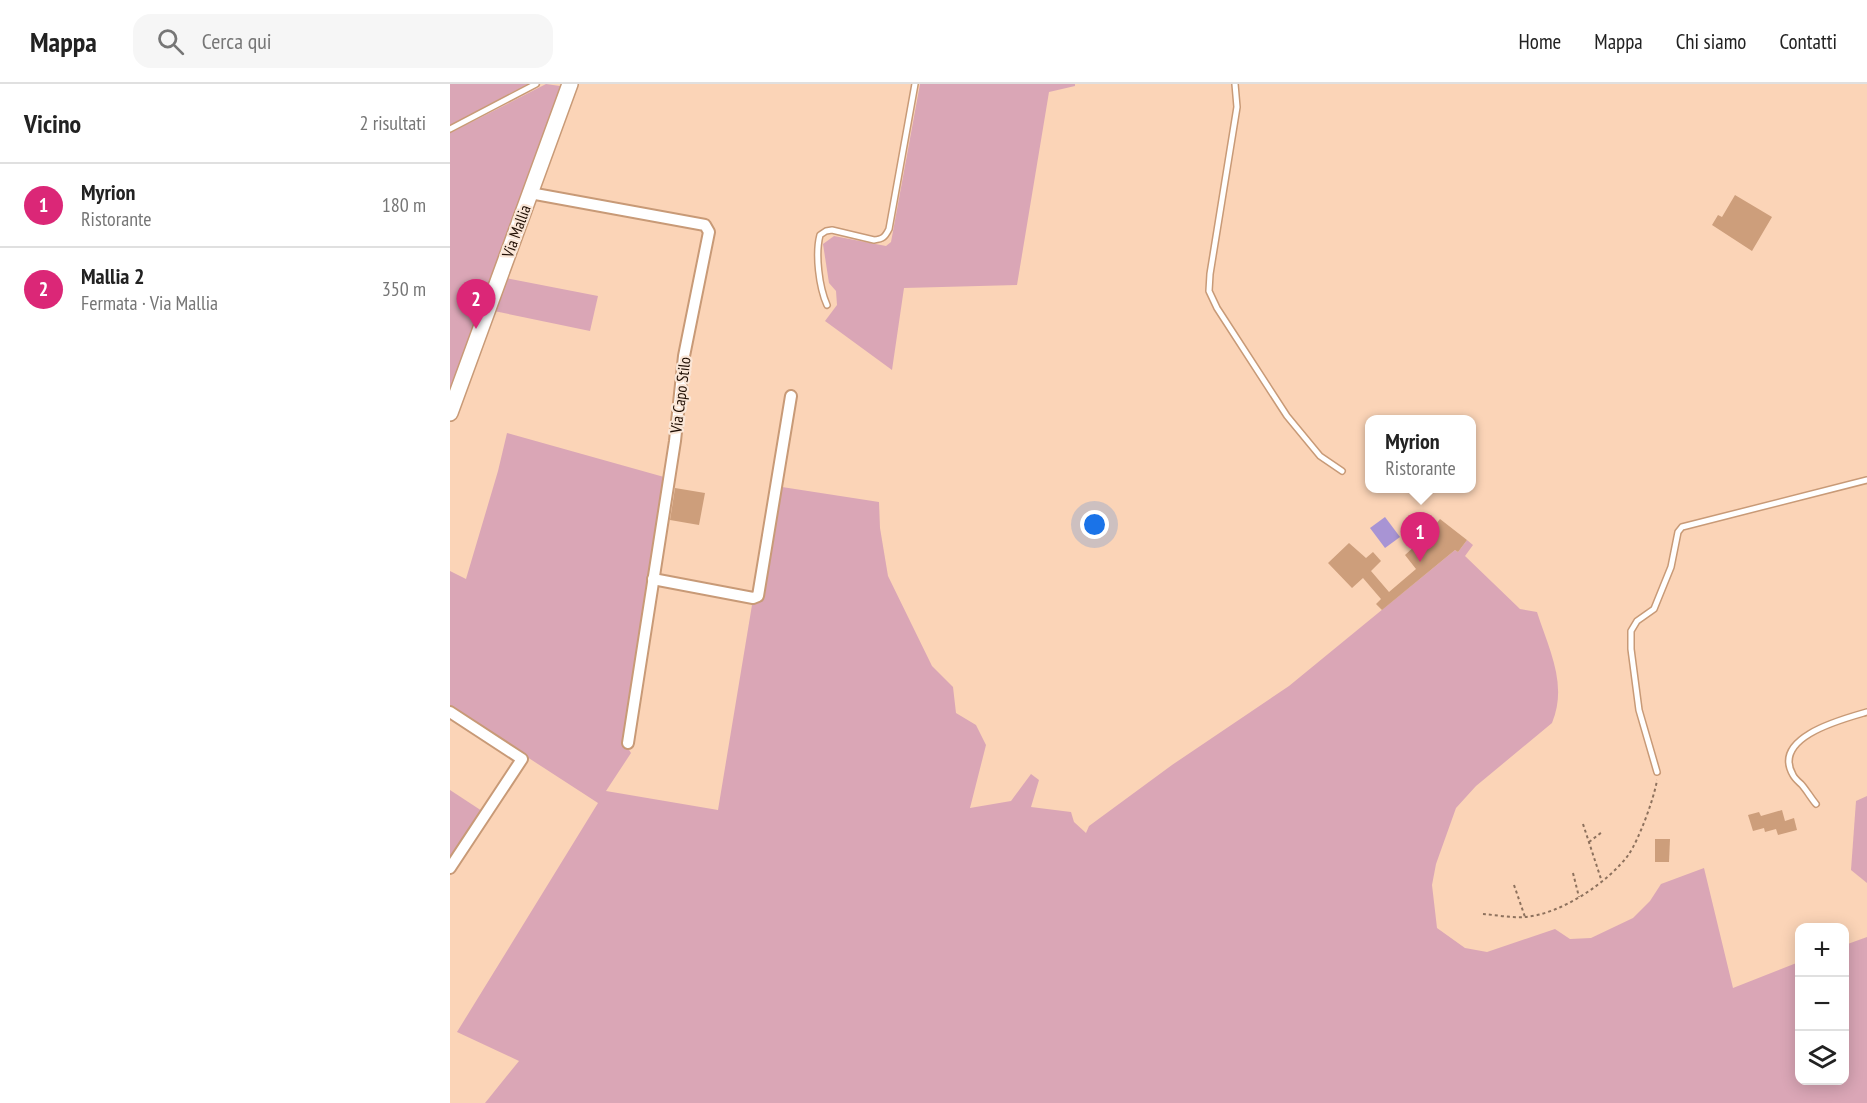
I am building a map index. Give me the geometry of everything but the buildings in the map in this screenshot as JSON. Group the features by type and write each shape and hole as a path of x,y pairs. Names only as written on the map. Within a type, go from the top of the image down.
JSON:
{"street":[{"name":"Via Mallia","path":"450,413 570,84"},
{"name":"Via Capo Stilo","path":"530,193 705,225 709,232 684,356 675,441 628,742"},
{"path":"653,579 753,598 758,596 791,396"},
{"path":"450,712 522,759 450,868"}],"lane":[{"path":"450,129 536,84"},
{"path":"827,305 821,293 820,235 832,230 874,240 886,236 915,84"},
{"path":"1235,84 1237,107 1209,291 1217,308 1287,416 1320,456 1342,471"},
{"path":"1657,772 1640,711 1631,649 1631,631 1637,621 1654,609 1671,567 1678,532 1682,527 1867,480"},
{"path":"1816,804 1793,776 1789,756 1794,747 1808,734 1822,726 1867,712"}],"path":[{"path":"1483,914 1525,917 1559,907 1602,882 1629,854 1636,840 1656,783 1657,772"},
{"path":"1583,824 1602,882"},
{"path":"1589,842 1602,832"},
{"path":"1573,873 1579,897"},
{"path":"1514,885 1525,917"}],"shaded area":[{"path":"450,84 528,84 450,125"},
{"path":"546,84 560,86 563,91 450,398 450,133"},
{"path":"920,84 1075,84 1075,86 1049,92 1017,285 904,288 892,370 825,321 837,305 836,291 829,283 823,244 834,236 886,246 891,242"},
{"path":"506,278 598,296 590,331 494,311"},
{"path":"507,433 664,477 624,742 631,753 606,791 718,810 752,605 764,599 782,487 879,502 880,528 888,576 932,666 953,687 956,713 976,725 986,745 970,808 1011,801 1031,774 1039,780 1031,807 1071,812 1074,822 1086,833 1089,826 1172,765 1289,686 1455,550 1458,552 1467,540 1473,545 1465,556 1520,609 1537,612 1555,667 1558,695 1552,723 1476,786 1456,808 1436,864 1432,885 1437,928 1465,948 1487,952 1555,929 1570,939 1591,938 1633,918 1650,901 1661,884 1704,868 1733,988 1795,964 1795,1085 1849,1085 1849,944 1867,937 1867,1103 485,1103 519,1061 457,1032 598,803 450,707 450,571 466,579"},
{"path":"1385,517 1400,537 1385,548 1370,528"},
{"path":"450,790 482,811 450,859"},
{"path":"1867,796 1867,883 1851,870 1856,801"}],"place":[{"name":"Mallia 2","path":"476,329"},
{"name":"Myrion","path":"1420,562"}]}
